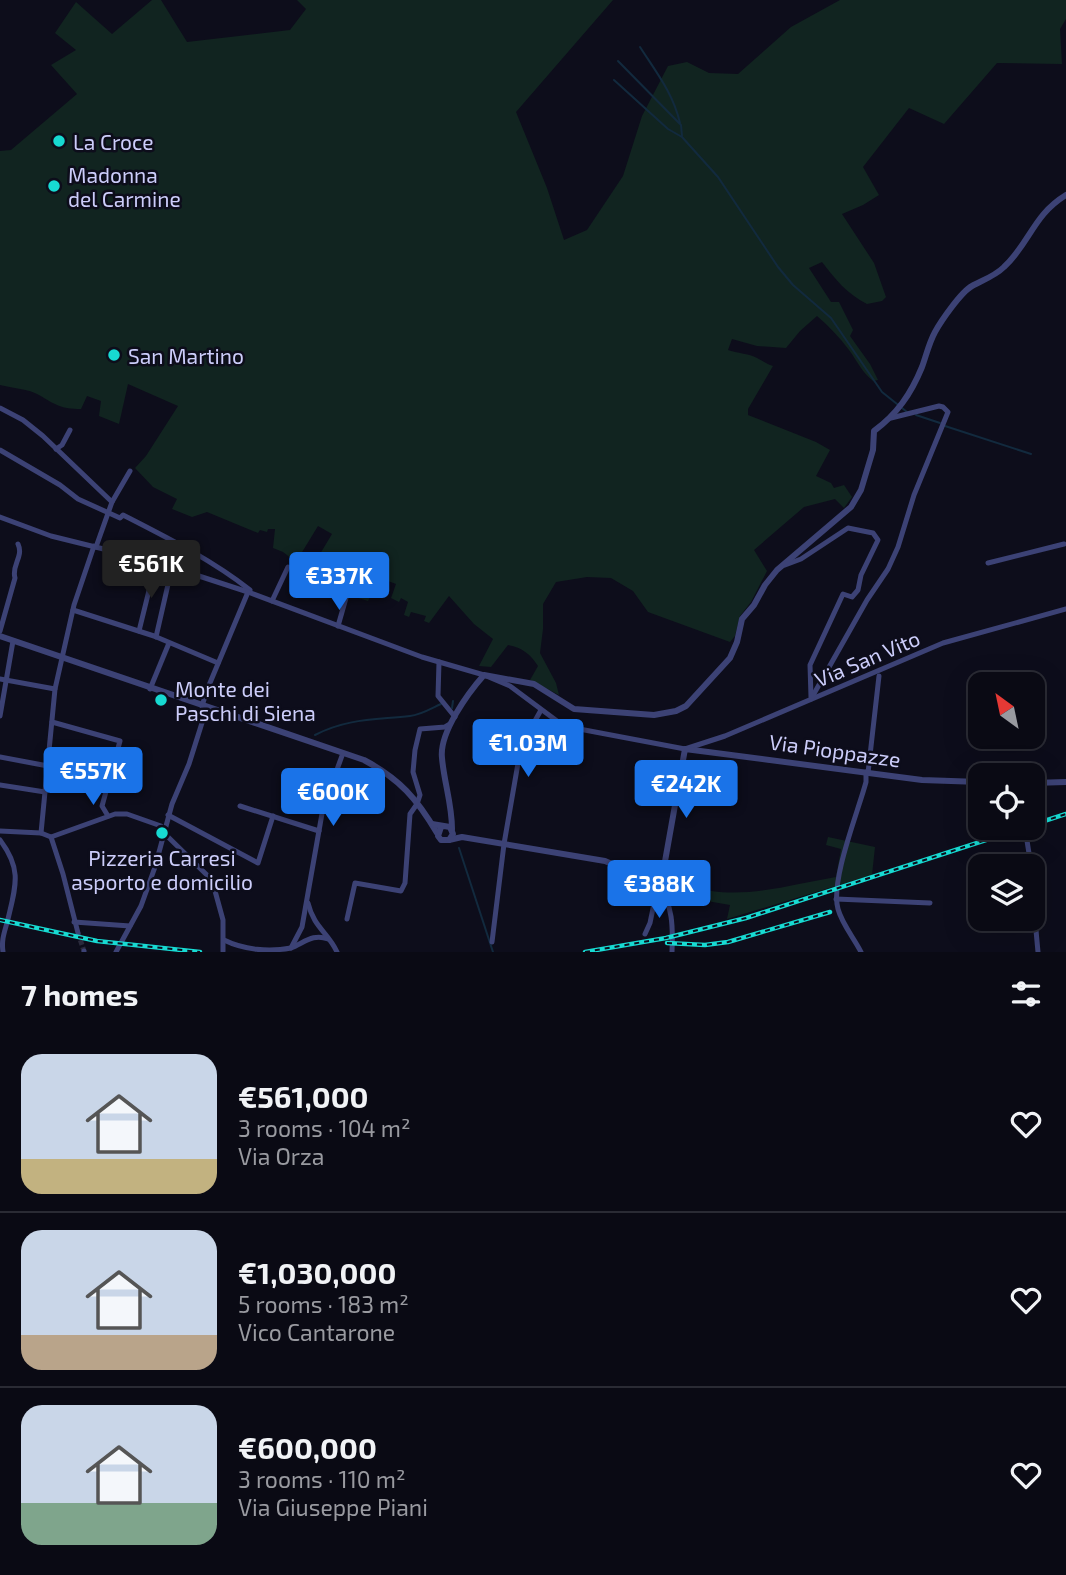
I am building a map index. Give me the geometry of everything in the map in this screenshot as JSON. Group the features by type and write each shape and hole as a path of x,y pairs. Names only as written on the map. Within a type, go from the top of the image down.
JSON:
{"street":[{"path":"0,517 51,536 156,562 255,594 422,657 484,675 534,684 575,709 654,715 676,711 695,697 730,658 742,619 765,585 782,566 851,507 861,490 873,450 874,431 900,407 920,371 935,331 969,288 989,279 1004,267 1040,216 1051,204 1066,195"},
{"path":"811,699 867,600 888,569 898,547 914,495 948,412 943,407 891,418"},
{"path":"0,408 23,420 112,502"},
{"path":"56,449 62,445 71,430"},
{"path":"0,450 60,485 78,499 153,530 233,577 255,594"},
{"path":"41,832 55,689 73,610 112,502 130,471"},
{"path":"782,566 801,559 848,527 873,533 878,540 861,575 858,590 852,597 842,594 810,665 811,699"},
{"path":"0,631 15,578 14,569 20,555 18,544"},
{"path":"988,563 1064,544"},
{"path":"139,631 156,562"},
{"path":"156,638 172,567"},
{"path":"272,601 288,567"},
{"path":"338,626 354,570"},
{"path":"116,952 141,906 169,816 189,764 218,663 248,592"},
{"name":"Via San Vito","path":"685,749 725,736 943,643 1066,609"},
{"path":"73,610 139,631 218,663"},
{"path":"0,636 343,753 384,771 410,792 432,824 452,830 462,838"},
{"path":"0,716 3,679 13,641"},
{"path":"150,689 169,642"},
{"path":"439,662 438,695 455,717"},
{"path":"484,675 510,686 561,724 685,749 664,867 645,934"},
{"path":"449,840 452,819 441,756 450,724 484,675"},
{"path":"861,952 842,919 836,900 841,866 866,782 879,676"},
{"path":"3,679 55,689"},
{"path":"492,942 504,844 521,746 541,710"},
{"path":"52,722 120,741 102,806 108,816"},
{"path":"347,919 355,883 401,891 405,883 410,814 418,804 420,795 414,772 420,729 450,724"},
{"name":"Via Pioppazze","path":"685,749 922,780 968,782"},
{"path":"291,948 303,927 323,808 343,753"},
{"path":"0,757 48,766"},
{"path":"1045,783 1066,782"},
{"path":"0,785 45,792"},
{"path":"240,806 319,831"},
{"path":"0,831 41,832 51,836 108,816 127,814 161,826 164,833 212,880 223,920 223,951"},
{"path":"169,816 258,863 274,816"},
{"path":"440,828 452,819"},
{"path":"440,828 441,840 462,838 605,861 658,884 672,912 672,952"},
{"path":"51,836 78,933"},
{"path":"0,840 14,860 16,872 8,920 1,938 3,952"},
{"path":"307,900 315,923 337,952"},
{"path":"836,900 930,903"},
{"path":"74,922 130,926"},
{"path":"311,938 315,923"},
{"path":"303,927 311,938"},
{"path":"1036,931 1038,952"},
{"path":"224,940 243,949 277,951 291,948 311,938 320,936 328,939"}],"green space":[{"path":"152,0 161,0 187,42 290,30 306,9 297,0 613,0 516,112 547,188 564,240 587,230 623,176 642,116 668,66 687,62 709,73 738,74 791,27 840,0 1066,0 1066,19 1060,29 1062,64 997,63 944,124 909,108 863,167 879,195 842,214 874,263 886,297 882,301 867,304 853,296 822,262 809,268 831,302 839,302 853,330 850,336 878,380 869,378 849,350 817,316 786,348 757,346 732,339 728,350 754,357 773,366 748,409 748,415 830,450 816,476 831,483 834,488 844,485 852,497 844,508 835,499 804,507 754,550 767,571 751,602 740,616 735,636 730,642 648,612 633,591 611,578 587,577 556,582 543,604 540,653 556,683 559,695 530,680 538,666 529,655 518,648 508,645 491,667 479,666 493,639 474,624 449,596 429,623 424,621 426,616 411,612 409,617 404,615 408,602 401,598 399,602 391,598 396,584 388,581 381,594 373,591 368,601 349,595 359,569 350,565 345,577 313,565 317,554 320,554 332,534 318,526 296,562 273,548 275,529 268,529 267,532 260,530 258,533 207,512 192,517 172,509 177,499 153,487 135,468 146,456 178,406 128,384 119,424 99,416 101,401 87,396 81,409 68,408 30,391 0,385 0,151 11,150 77,94 51,65 76,50 55,33 76,2 112,34"},
{"path":"828,837 875,847 872,875 727,919 730,905 684,897 689,886 708,891 745,892 836,877 841,849 826,845"}],"waterway":[{"path":"640,47 668,92 680,123"},
{"path":"618,61 681,125 682,136"},
{"path":"614,80 668,129 682,137 718,177 778,267 793,285 831,318 882,392 907,412"},
{"path":"916,415 940,423"},
{"path":"945,426 1031,454"},
{"path":"452,708 453,701"},
{"path":"315,735 339,725 414,715 441,704"},
{"path":"459,848 493,952"}],"tunnel":[{"path":"78,933 84,951"}],"railway":[{"path":"1045,821 1066,814"},
{"path":"585,952 666,938 746,918 986,840"},
{"path":"667,943 705,945 728,942 830,912"},
{"path":"0,920 97,941 200,952"}],"place":[{"name":"La Croce","path":"59,141"},
{"name":"Madonna del Carmine","path":"54,186"},
{"name":"San Martino","path":"114,355"},
{"name":"Monte dei Paschi di Siena","path":"161,700"},
{"name":"Pizzeria Carresi asporto e domicilio","path":"162,833"}]}
